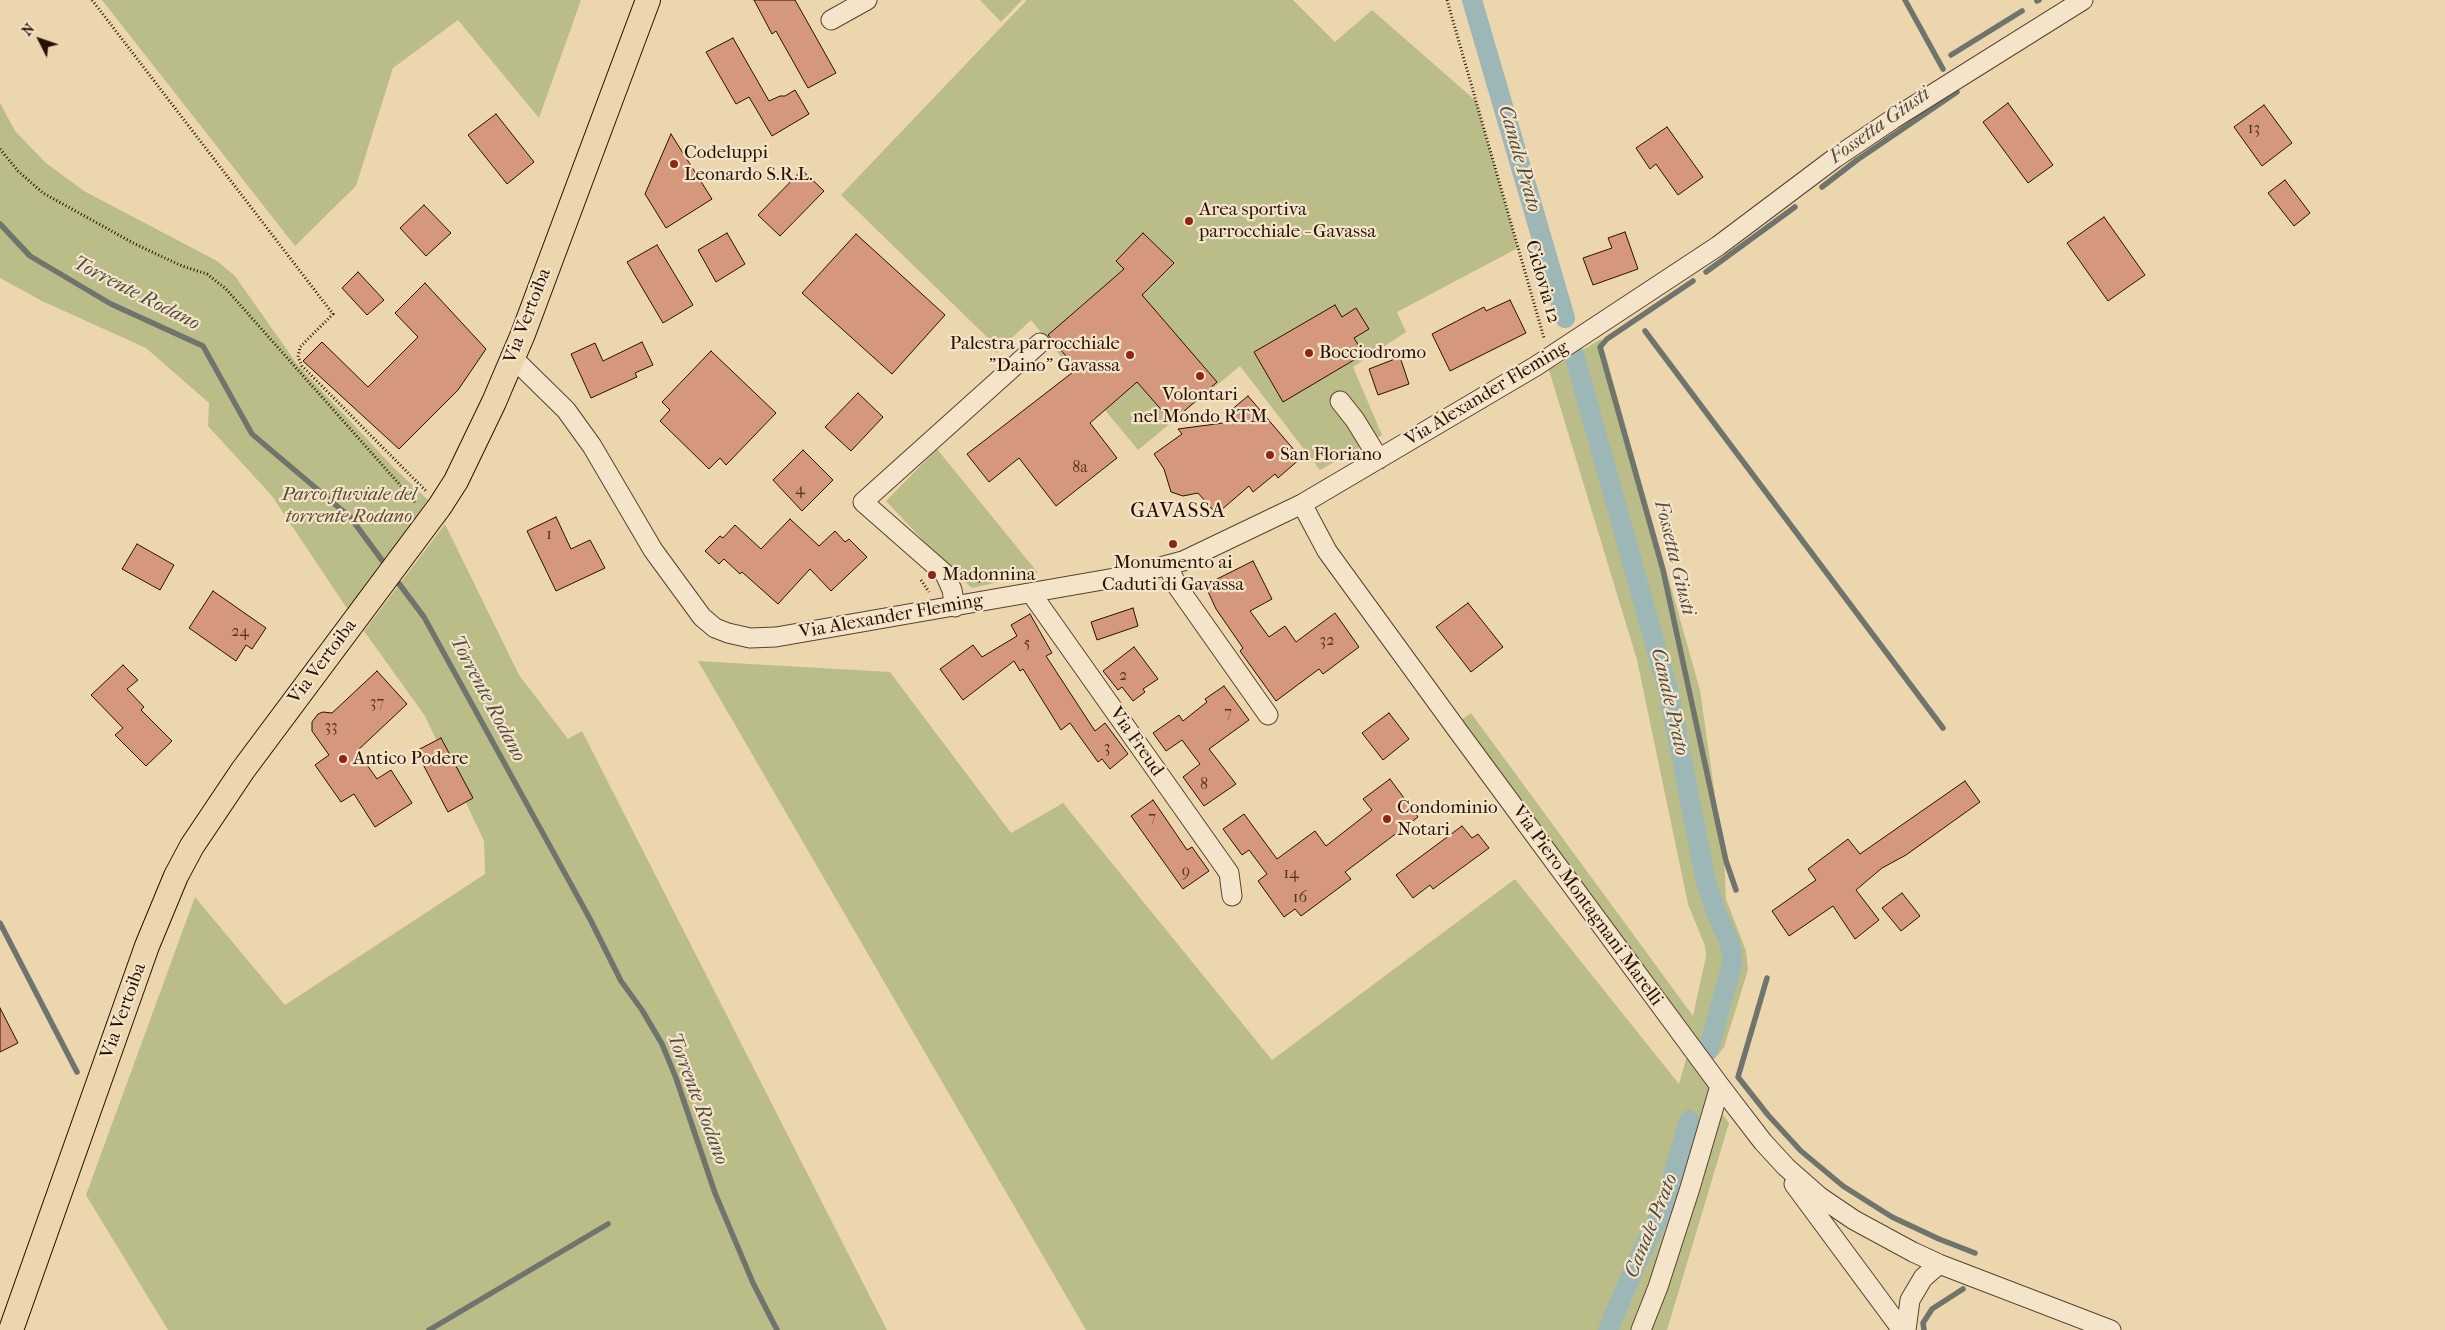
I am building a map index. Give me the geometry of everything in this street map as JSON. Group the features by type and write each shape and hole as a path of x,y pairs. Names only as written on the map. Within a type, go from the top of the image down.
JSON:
{"main road":[{"name":"Via Vertoiba","path":"11,1330 147,946 176,876 217,807 270,732 342,637 431,503 456,481 475,444 513,358 648,0"}],"street":[{"path":"831,20 867,0"},
{"name":"Via Alexander Fleming","path":"513,358 566,410 592,446 606,472 678,586 702,617 715,628 750,638 776,637 1126,576 1183,561 1302,504 1536,366 1718,246 1835,158 1893,119 2083,0"},
{"path":"955,606 952,590 945,574 863,502 1040,343"},
{"path":"1340,401 1355,420 1379,459"},
{"name":"Via Piero Montagnani Marelli","path":"1302,504 1327,551 1763,1142 1804,1183 1854,1220 1939,1264 2111,1330"},
{"path":"1168,566 1177,586 1268,715"},
{"name":"Via Freud","path":"1031,592 1229,873 1232,896"},
{"path":"1641,1330 1665,1268 1720,1086"},
{"path":"1763,1142 1902,1330"},
{"path":"1906,1330 1910,1300 1924,1278 1939,1264"}],"path":[{"path":"92,0 333,314 300,347 298,358 302,366 431,503"},
{"name":"Ciclovia 12","path":"1446,0 1545,341"},
{"path":"0,149 18,171 43,193 135,244 182,266 207,274 226,289 431,503"}],"green space":[{"path":"102,0 581,0 539,118 458,20 393,68 356,186 295,246"},
{"path":"980,0 1022,0 1001,22"},
{"name":"Area sportiva parrocchiale - Gavassa","path":"1027,0 1293,0 1335,42 1372,10 1476,101 1518,248 1397,312 1406,332 1353,367 1382,435 1320,470 1240,366 1138,450 1031,320 996,353 991,341 841,195"},
{"name":"Parco fluviale del torrente Rodano","path":"0,103 15,131 46,163 84,191 217,261 235,276 297,364 393,467 428,500 348,610 272,496 208,426 209,403 146,348 42,301 0,278"},
{"path":"1601,339 1700,690 1724,859 1726,899 1746,951 1748,970 1724,1047 1718,1055 1710,1057 1461,720 1471,713 1693,1016 1706,956 1705,946 1688,904 1637,660 1549,370"},
{"path":"937,449 1038,573 972,588 951,570 886,501"},
{"path":"445,524 519,675 568,739 582,731 887,1330 168,1330 86,1195 195,897 285,1005 485,874 484,841 425,716 364,631"},
{"path":"698,661 890,672 1011,833 1063,803 1272,1060 1515,879 1679,1084 1690,1045 1720,1086 1715,1104 1729,1123 1667,1330 1086,1330"}],"building":[{"path":"754,0 795,0 836,73 808,88 776,31 772,34"},
{"path":"733,38 769,101 785,96 795,90 809,114 772,136 749,97 736,104 706,52"},
{"path":"2008,103 2053,165 2028,183 1983,122"},
{"path":"2264,105 2292,143 2262,166 2234,127"},
{"path":"496,114 534,162 507,184 468,135"},
{"path":"1667,127 1703,177 1678,195 1656,164 1650,169 1636,148"},
{"name":"Codeluppi Leonardo S.R.L.","path":"671,134 712,199 666,228 645,194"},
{"path":"802,170 824,191 780,236 758,215"},
{"path":"2285,180 2310,213 2294,226 2268,193"},
{"path":"424,205 451,233 426,256 400,228"},
{"path":"2104,217 2145,275 2108,301 2067,243"},
{"path":"1625,232 1638,269 1593,285 1583,258 1612,248 1608,238"},
{"path":"727,233 745,264 716,282 698,250"},
{"path":"1143,233 1174,263 1142,295 1217,382 1172,422 1137,382 1090,423 1117,458 1056,506 1019,458 989,482 967,454 1077,369 1048,335 1124,269 1116,261"},
{"path":"856,234 945,315 892,374 802,293"},
{"path":"657,245 693,305 663,323 627,262"},
{"path":"358,272 384,300 367,315 342,288"},
{"path":"425,283 486,349 458,390 399,449 303,361 322,342 368,387 418,337 395,313"},
{"path":"1510,300 1526,333 1450,371 1432,334 1484,307 1486,311"},
{"name":"Bocciodromo","path":"1335,305 1342,317 1356,308 1369,329 1354,338 1364,354 1283,402 1254,352"},
{"path":"642,342 653,365 635,373 637,377 591,398 571,354 595,343 603,361"},
{"path":"711,351 776,413 726,465 720,458 709,469 660,421 670,410 662,402"},
{"path":"1400,357 1409,384 1378,395 1369,369"},
{"path":"858,393 883,417 851,451 825,427"},
{"path":"1248,396 1301,458 1278,478 1275,474 1253,492 1249,486 1220,511 1217,508 1213,510 1198,493 1183,496 1171,492 1164,469 1154,454 1182,434 1178,429 1238,421 1230,411"},
{"path":"803,450 833,480 802,511 773,480"},
{"path":"556,517 571,549 590,540 605,568 556,591 527,531"},
{"path":"790,519 819,546 835,531 845,542 849,539 867,557 831,591 810,569 778,604 742,572 740,574 724,559 719,564 705,551 720,536 723,538 735,525 761,549"},
{"path":"137,544 174,565 160,590 122,569"},
{"path":"1253,561 1272,599 1250,611 1269,637 1285,626 1296,642 1335,613 1359,647 1323,674 1319,669 1276,701 1240,651 1243,648 1216,609 1205,585"},
{"path":"213,591 266,628 252,649 246,645 236,661 189,628"},
{"path":"1468,603 1503,647 1471,672 1436,627"},
{"path":"1133,608 1138,626 1097,640 1091,622"},
{"path":"1030,614 1052,653 1046,656 1095,731 1105,723 1128,754 1110,769 1102,759 1098,762 1070,723 1061,730 1023,669 1020,671 1014,661 963,700 940,669 973,645 982,657 1017,636 1011,625"},
{"path":"1134,647 1158,679 1143,689 1145,692 1133,701 1122,687 1118,690 1103,671"},
{"path":"123,665 138,680 127,689 144,707 141,710 172,741 146,766 115,735 123,728 91,695"},
{"path":"377,671 407,704 357,751 377,779 391,770 412,803 375,827 354,794 341,802 315,765 329,755 312,731 312,722 318,714 323,712 332,713"},
{"path":"1224,686 1249,720 1209,749 1236,784 1204,806 1183,777 1200,764 1182,740 1166,751 1153,733 1179,715 1183,721 1207,702 1205,699"},
{"path":"1389,713 1409,739 1383,760 1362,733"},
{"path":"441,738 473,798 448,812 416,751"},
{"path":"1390,779 1418,817 1345,872 1351,879 1301,916 1295,909 1284,917 1258,881 1267,874 1249,850 1242,855 1223,829 1244,814 1277,859 1315,831 1326,846 1372,810 1363,799"},
{"path":"1965,781 1980,802 1906,855 1882,868 1856,890 1879,920 1855,939 1833,906 1789,936 1772,911 1816,880 1808,869 1848,839 1860,854"},
{"path":"1153,800 1187,850 1192,847 1209,871 1183,889 1131,816"},
{"path":"1462,826 1472,838 1478,834 1489,848 1433,889 1430,885 1413,898 1396,875"},
{"path":"1902,893 1920,916 1901,931 1882,908"},
{"path":"0,1008 18,1043 0,1052"}],"waterway":[{"name":"Canale Prato","path":"1472,0 1565,318"},
{"name":"Fossetta Giusti","path":"1905,0 1943,69"},
{"path":"1951,55 2022,11"},
{"name":"Fossetta Giusti","path":"1822,187 1857,160 1957,92"},
{"name":"Fossetta Giusti","path":"1706,272 1795,207"},
{"name":"Torrente Rodano","path":"0,224 30,256 111,304 203,346 252,434 350,517 387,567"},
{"name":"Fossetta Giusti","path":"1693,281 1607,339 1600,347 1663,570 1726,861 1736,890"},
{"path":"1645,331 1943,728"},
{"name":"Canale Prato","path":"1574,354 1670,698 1706,883 1732,953 1732,965 1708,1051"},
{"name":"Torrente Rodano","path":"394,577 424,617 590,919 621,981 642,1010 662,1044 676,1078 715,1193 753,1283 777,1330"},
{"path":"0,923 77,1072"},
{"name":"Fossetta Giusti","path":"1767,978 1738,1077 1768,1115 1801,1151 1843,1186 1892,1217 1975,1253"},
{"name":"Canale Prato","path":"1608,1330 1633,1271 1665,1204 1689,1120"},
{"path":"429,1330 608,1224"},
{"name":"Fossetta Giusti","path":"1924,1330 1923,1323 1932,1309 1963,1289"}],"place":[{"name":"Codeluppi Leonardo S.R.L.","path":"674,164"},
{"name":"Area sportiva parrocchiale - Gavassa","path":"1189,221"},
{"name":"Bocciodromo","path":"1309,353"},
{"name":"Palestra parrocchiale \"Daino\" Gavassa","path":"1130,355"},
{"name":"Volontari nel Mondo RTM","path":"1200,376"},
{"name":"San Floriano","path":"1270,455"},
{"name":"Monumento ai Caduti di Gavassa","path":"1173,544"},
{"name":"Madonnina","path":"932,575"},
{"name":"Antico Podere","path":"343,759"},
{"name":"Condominio Notari","path":"1387,819"}],"district":[{"name":"GAVASSA","path":"1178,512"}]}
